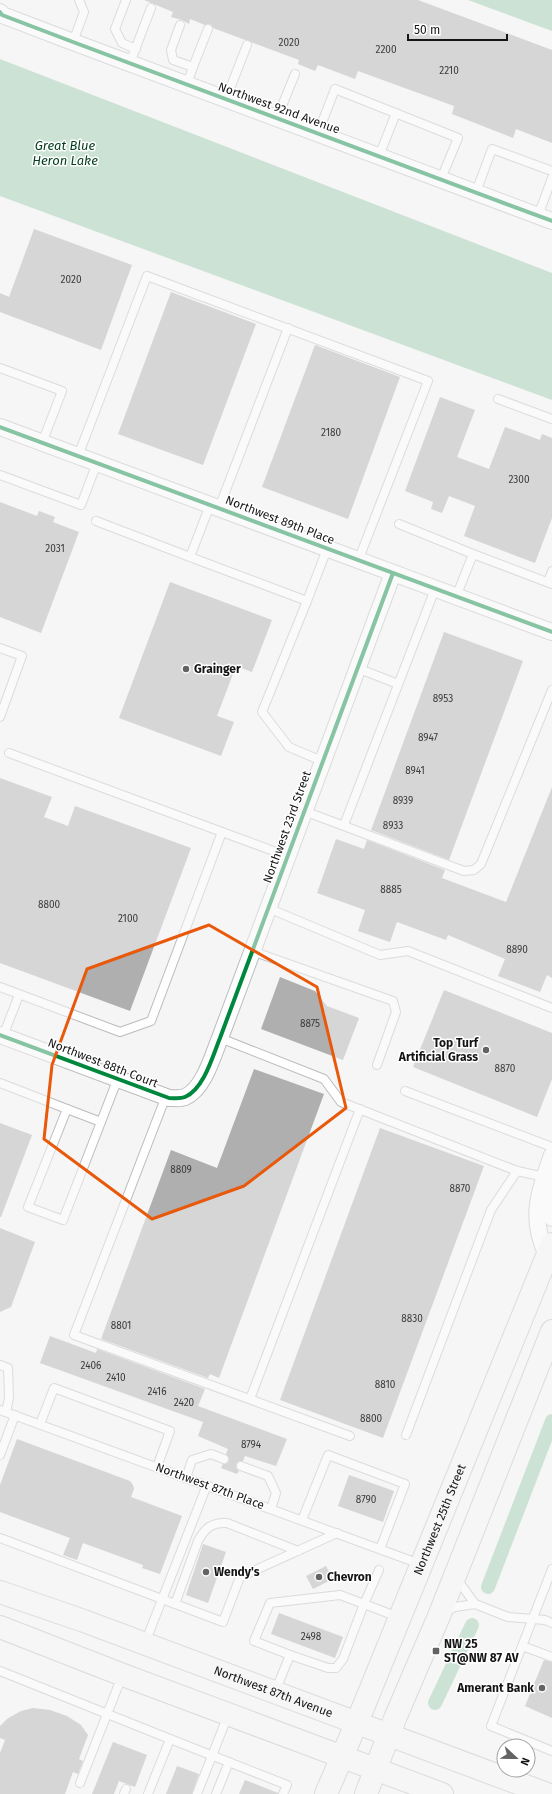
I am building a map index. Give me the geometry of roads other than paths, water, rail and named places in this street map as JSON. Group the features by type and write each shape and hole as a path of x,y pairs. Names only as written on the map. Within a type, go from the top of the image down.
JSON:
{"main road":[{"name":"Northwest 25th Street","path":"326,1794 549,1249"},
{"path":"366,1794 439,1616 552,1331"},
{"name":"Northwest 87th Avenue","path":"4,1596 144,1644 547,1794"},
{"path":"0,1627 123,1675 442,1794"}],"street":[{"name":"Northwest 92nd Avenue","path":"0,12 2,15 73,42 133,56 187,84 545,218"},
{"name":"Northwest 89th Place","path":"0,427 552,632"},
{"name":"Northwest 23rd Street","path":"198,1086 220,1038 392,573"},
{"name":"Northwest 88th Court","path":"2,1035 166,1096 178,1098 185,1097 198,1086"},
{"path":"549,1249 540,1242 536,1218 538,1197 552,1156"},
{"path":"545,1177 552,1218"}],"lane":[{"path":"73,42 84,12 79,0"},
{"path":"126,0 115,29 122,43 133,56 151,8"},
{"path":"180,25 171,50 173,60 193,67"},
{"path":"187,84 208,29"},
{"path":"226,99 247,45"},
{"path":"277,118 296,74"},
{"path":"318,133 335,89 458,138 441,179"},
{"path":"379,156 396,113"},
{"path":"476,192 492,149 552,171"},
{"path":"545,218 552,178"},
{"path":"78,456 147,276 288,328 428,381 358,561"},
{"path":"190,557 215,506 288,328"},
{"path":"0,368 62,391 42,443"},
{"path":"498,399 552,419"},
{"path":"0,474 81,506 98,463"},
{"path":"96,521 307,601"},
{"path":"399,524 550,583 552,571"},
{"path":"322,761 289,746 262,712 327,549"},
{"path":"456,597 473,554"},
{"path":"344,825 435,589"},
{"path":"0,648 22,656 0,717"},
{"path":"357,668 398,684"},
{"path":"304,811 464,871 478,868 481,864 552,690"},
{"path":"9,753 287,856"},
{"path":"0,988 120,1032 151,1021 222,832"},
{"path":"268,908 380,955 408,951 552,1008"},
{"path":"252,951 393,1001 396,1012 377,1065"},
{"path":"2,1035 19,995"},
{"path":"220,1038 324,1079 341,1102 517,1171 545,1177"},
{"path":"67,1109 28,1207 63,1220 118,1078"},
{"path":"0,1083 101,1122"},
{"path":"406,1092 552,1147"},
{"path":"166,1096 74,1335 350,1436"},
{"path":"250,1399 360,1109"},
{"path":"406,1435 491,1210 517,1171"},
{"path":"0,1365 8,1368 9,1398 3,1411"},
{"path":"40,1424 54,1388 170,1431 157,1467"},
{"name":"Northwest 87th Place","path":"3,1411 421,1564"},
{"path":"0,1455 15,1415"},
{"path":"186,1478 192,1460 211,1454 224,1459"},
{"path":"302,1520 328,1454 405,1484 380,1549"},
{"path":"241,1466 268,1476 276,1493 271,1509"},
{"path":"144,1644 207,1485"},
{"path":"175,1604 198,1541 203,1532 209,1526 218,1522 227,1523 298,1551"},
{"path":"0,1538 223,1622 240,1577 337,1533"},
{"path":"552,1568 491,1726 552,1751"},
{"path":"379,1570 364,1604 343,1659 336,1668 328,1668 254,1641 270,1603 340,1595 364,1604 399,1617"},
{"path":"455,1574 464,1590 475,1604"},
{"path":"439,1616 455,1607 475,1604 508,1617 545,1620 552,1623"},
{"path":"522,1646 552,1657"},
{"path":"275,1693 290,1655"},
{"path":"0,1671 287,1785 283,1794"},
{"path":"80,1783 123,1675"},
{"path":"197,1794 228,1714"},
{"path":"148,1794 170,1739"},
{"path":"216,1794 229,1762"}],"water":[{"path":"468,0 552,0 552,31"},
{"name":"Great Blue Heron Lake","path":"0,59 552,273 552,400 0,196"}],"waterway":[{"path":"488,1587 552,1421"},
{"path":"435,1703 472,1625"}],"place":[{"name":"Grainger","path":"186,669"},
{"name":"Top Turf Artificial Grass","path":"486,1050"},
{"name":"Wendy's","path":"206,1572"},
{"name":"Chevron","path":"319,1577"},
{"name":"NW 25 ST@NW 87 AV","path":"436,1651"},
{"name":"Amerant Bank","path":"542,1688"}]}
